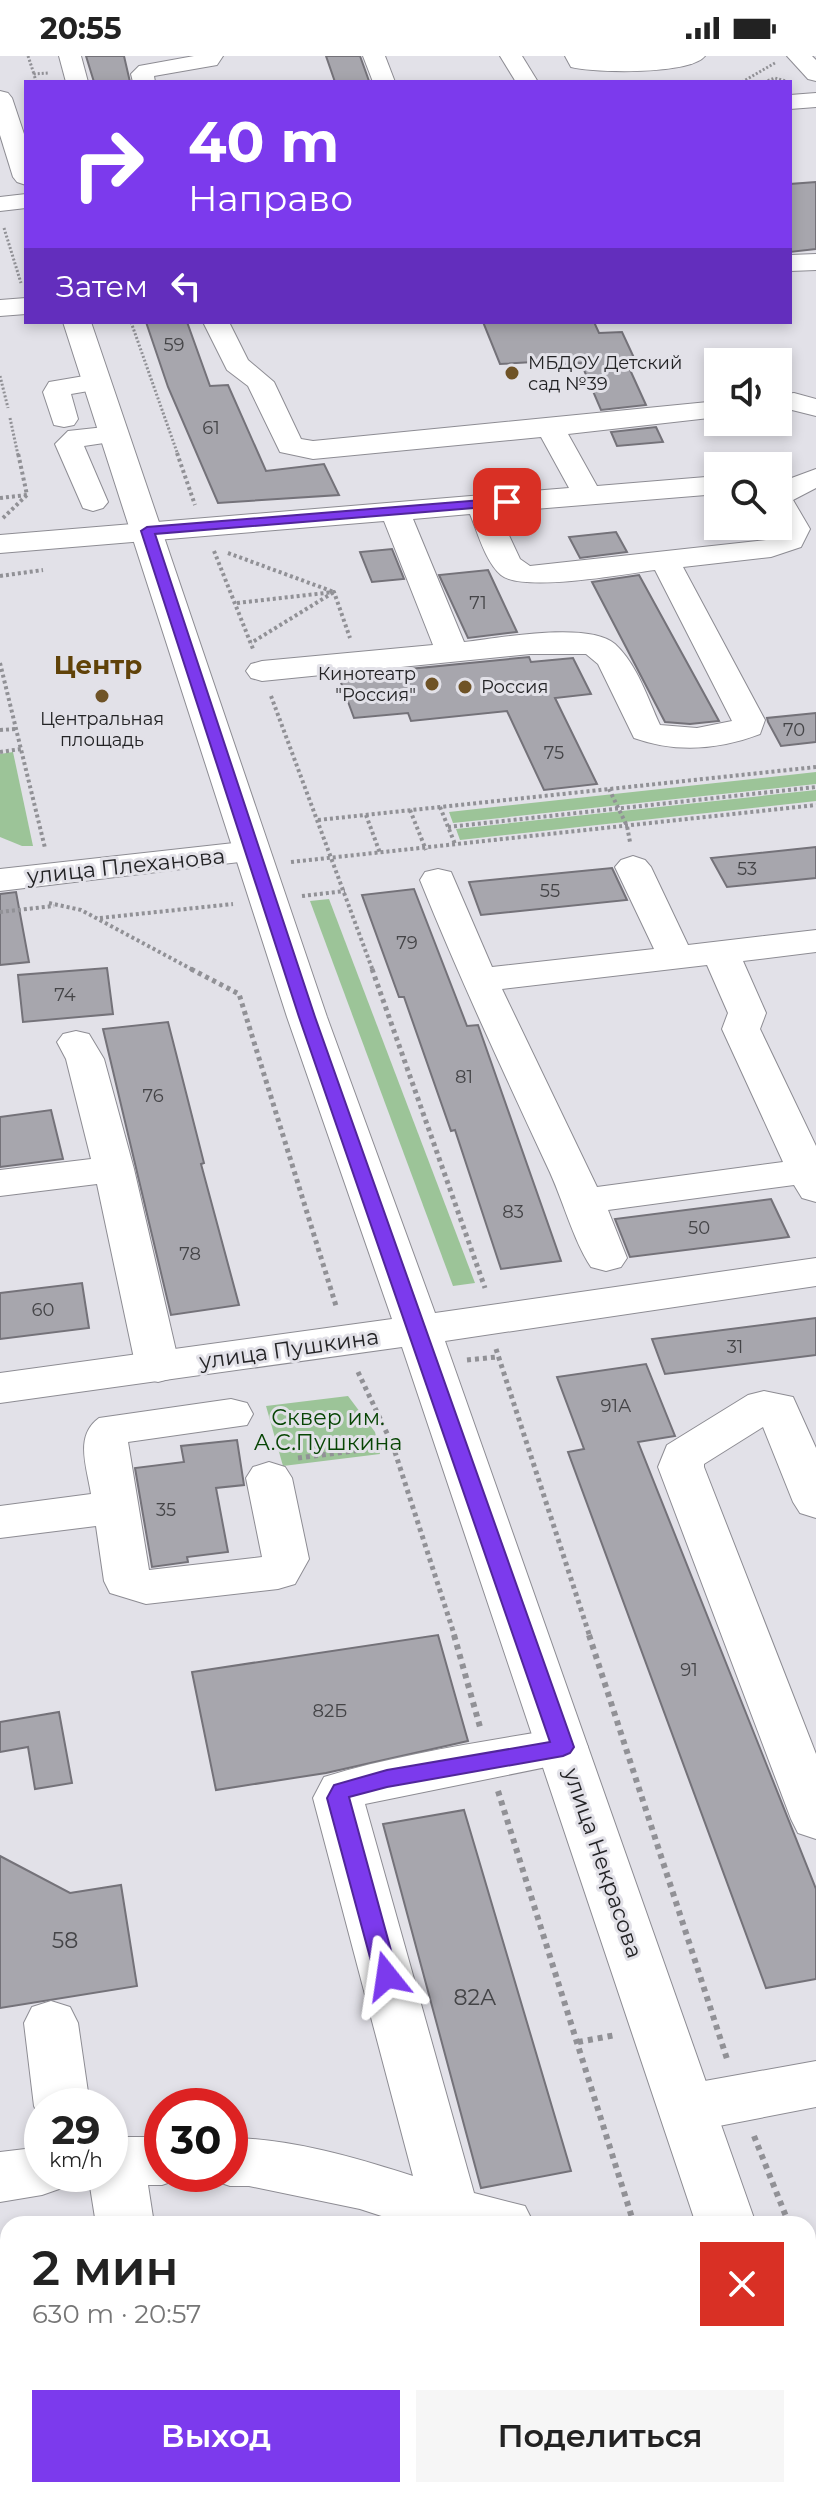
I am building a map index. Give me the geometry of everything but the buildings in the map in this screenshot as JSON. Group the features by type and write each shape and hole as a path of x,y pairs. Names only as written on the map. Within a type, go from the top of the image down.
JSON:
{"main road":[{"path":"787,59 816,74"},
{"path":"0,98 24,171"},
{"name":"улица Некрасова","path":"78,324 268,900 563,1747 714,2103 725,2216"},
{"name":"улица Пушкина","path":"0,1388 418,1330 490,1307 816,1272"}],"street":[{"path":"70,56 76,80"},
{"path":"144,80 142,74 147,71 209,60 212,56"},
{"path":"374,56 383,80"},
{"path":"511,56 526,80"},
{"path":"576,56 579,62 592,65 683,60 694,56"},
{"path":"792,102 816,100"},
{"path":"0,204 24,201"},
{"path":"0,308 24,295"},
{"path":"217,324 237,364 260,382 290,446 313,450 704,411"},
{"path":"64,419 57,392 59,388 96,382"},
{"path":"792,401 816,408"},
{"path":"550,428 587,495"},
{"path":"93,502 69,444 78,437 114,434"},
{"path":"792,479 816,478"},
{"path":"792,488 816,478"},
{"path":"0,544 56,531 147,531 704,486"},
{"path":"480,504 506,562 514,571 530,575 771,548 790,540"},
{"path":"395,511 452,653"},
{"path":"257,657 358,662 576,642 598,645 608,656 646,731 658,737 675,738 735,733 748,727 749,720 664,559"},
{"name":"улица Плеханова","path":"15,879 252,852"},
{"path":"431,864 479,980 584,1201 606,1258"},
{"path":"633,867 675,955"},
{"path":"479,980 816,941"},
{"path":"584,1201 813,1177 741,1029 747,1013 720,951"},
{"path":"76,1042 85,1059 114,1169 158,1368"},
{"path":"0,1183 114,1169"},
{"path":"816,1502 777,1408 764,1406 683,1456 681,1467 816,1819"},
{"path":"231,1414 115,1429 105,1436 127,1581 146,1587 278,1572 286,1559 269,1478"},
{"path":"0,1522 115,1507"},
{"path":"452,2216 338,1798 342,1791 358,1785 563,1747"},
{"path":"51,2023 60,2088"},
{"path":"714,2103 816,2084"},
{"path":"126,2216 129,2161"},
{"path":"248,2162 360,2184 445,2216"},
{"path":"0,2177 24,2174"}],"path":[{"path":"28,56 34,74"},
{"path":"746,80 787,59"},
{"path":"756,74 774,80"},
{"path":"0,216 24,295"},
{"path":"132,324 197,510"},
{"path":"0,376 8,408"},
{"path":"10,418 27,495"},
{"path":"0,498 27,495"},
{"path":"0,521 27,495"},
{"path":"334,592 212,547 237,603 345,891 490,1307 497,1357 714,2103 784,2216"},
{"path":"237,603 334,592"},
{"path":"257,657 334,592"},
{"path":"334,592 358,662"},
{"path":"0,663 47,856 15,879 55,906"},
{"path":"0,692 7,691"},
{"path":"0,730 16,729"},
{"path":"0,752 21,749"},
{"path":"318,820 816,767"},
{"path":"448,827 816,787"},
{"path":"609,789 627,826 633,867"},
{"path":"431,864 455,844 816,805"},
{"path":"440,807 455,844"},
{"path":"410,810 431,864"},
{"path":"366,815 380,853"},
{"path":"332,858 380,853 431,864"},
{"path":"98,919 345,891"},
{"path":"0,912 55,906 81,910 239,994 339,1316"},
{"path":"345,1374 360,1372 393,1446 454,1633 489,1761 632,2216"},
{"path":"269,1478 265,1462 393,1446"},
{"path":"578,2042 613,2035"}],"green space":[{"path":"13,752 33,846 22,846 0,837 0,754"},
{"path":"816,772 816,784 453,823 449,812"},
{"path":"816,790 816,801 460,840 456,829"},
{"path":"329,899 475,1283 453,1286 310,901"},
{"name":"Сквер им. А.С.Пушкина","path":"348,1396 375,1432 380,1454 283,1466 266,1406"}],"place":[{"name":"МБДОУ Детский сад №39","path":"512,373"},
{"name":"Кинотеатр \"Россия\"","path":"432,684"},
{"name":"Россия","path":"465,687"},
{"name":"Центральная площадь","path":"102,696"}],"district":[{"name":"Центр","path":"98,665"}],"route":[{"path":"387,1976 338,1798 342,1791 387,1779 563,1747 307,1017 147,531 507,502"}]}
